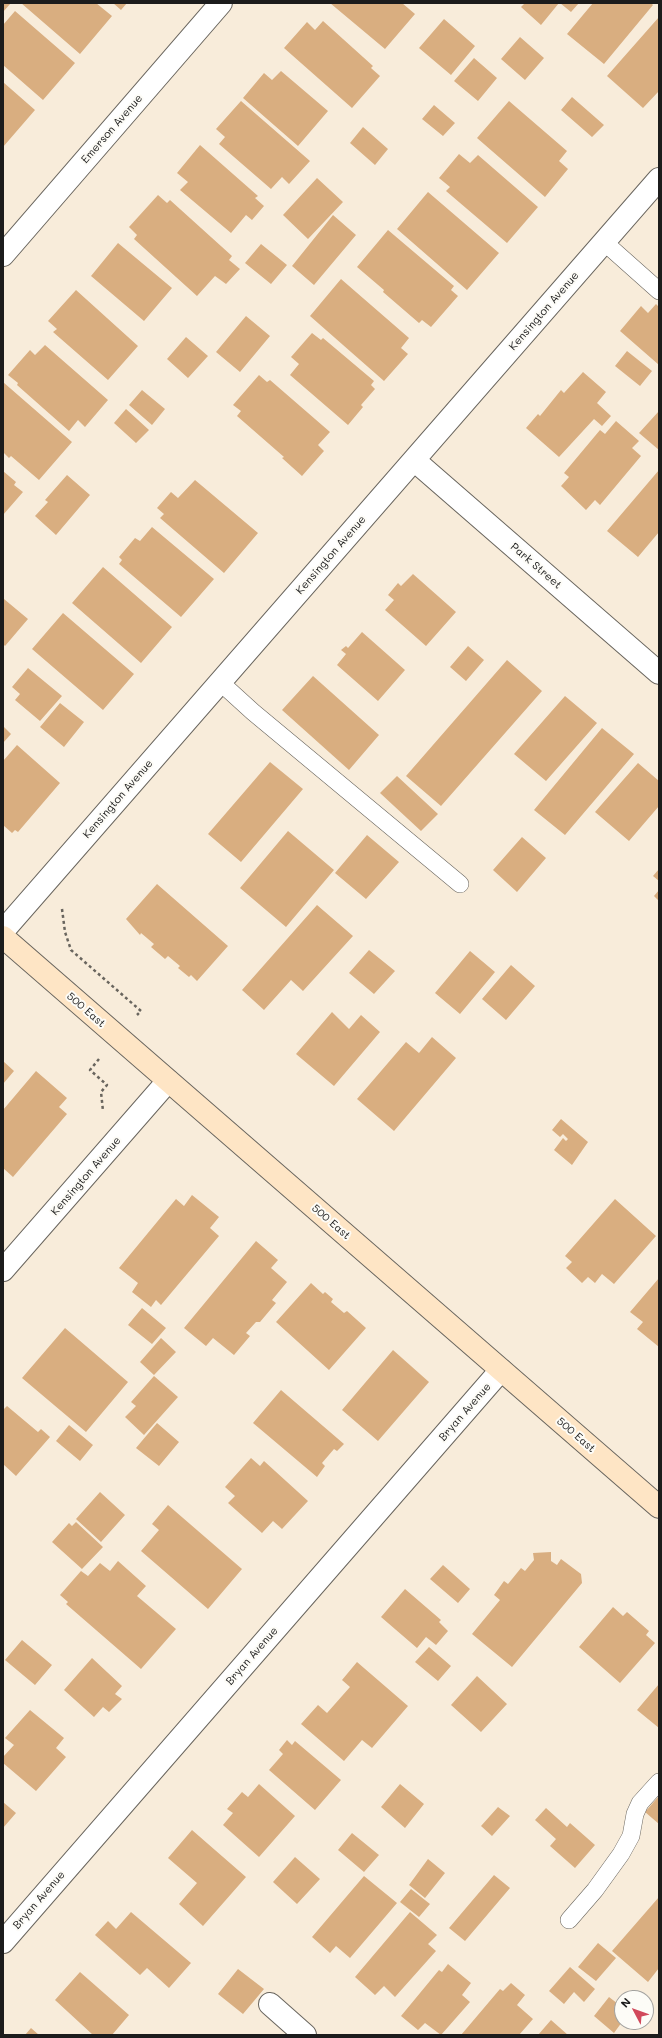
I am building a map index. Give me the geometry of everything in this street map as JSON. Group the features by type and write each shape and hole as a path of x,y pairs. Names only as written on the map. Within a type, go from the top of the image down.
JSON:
{"street":[{"name":"Emerson Avenue","path":"3,255 222,3"},
{"name":"Kensington Avenue","path":"3,931 659,179"},
{"name":"Park Street","path":"414,460 659,673"},
{"name":"500 East","path":"3,937 659,1507"},
{"name":"Kensington Avenue","path":"3,1270 168,1081"},
{"name":"Bryan Avenue","path":"3,1942 502,1370"},
{"path":"270,2004 305,2035"}],"lane":[{"path":"604,242 659,291"},
{"path":"220,682 253,712 460,884"},
{"path":"569,1920 595,1890 621,1854 631,1836 640,1803 659,1782"}],"path":[{"path":"65,932 71,950 141,1010 134,1019"},
{"path":"98,1060 90,1070 107,1085 101,1092"}],"building":[{"path":"3,3 11,3 3,12"},
{"path":"21,3 96,3 112,16 80,54"},
{"path":"113,3 127,3 121,10"},
{"path":"330,3 402,3 415,14 385,49"},
{"path":"525,3 559,3 541,25 521,7"},
{"path":"560,3 579,3 571,12"},
{"path":"593,3 651,3 653,5 604,64 567,34"},
{"path":"15,11 75,63 43,100 3,65 3,25"},
{"path":"659,17 659,91 643,108 607,76"},
{"path":"444,19 475,46 451,75 419,48"},
{"path":"323,21 373,66 371,68 380,76 352,108 284,48 307,22 315,30"},
{"path":"520,37 544,58 525,80 501,59"},
{"path":"474,58 497,78 478,101 454,81"},
{"path":"281,71 328,111 298,146 243,98 264,73 272,80"},
{"path":"3,82 35,110 3,147"},
{"path":"572,97 604,125 592,137 561,110"},
{"path":"241,101 310,161 289,184 282,177 271,189 219,144 225,137 216,129"},
{"path":"509,101 567,151 559,161 568,169 545,197 477,138"},
{"path":"434,105 455,123 443,136 422,119"},
{"path":"363,127 388,149 375,165 350,143"},
{"path":"200,145 258,196 255,198 264,206 252,220 246,215 231,233 180,190 188,182 177,173"},
{"path":"459,154 470,163 478,155 538,207 507,243 446,191 450,187 439,178"},
{"path":"317,178 343,202 308,239 283,215"},
{"path":"428,192 499,253 467,290 397,229"},
{"path":"158,195 167,203 170,200 232,256 229,260 240,269 226,284 215,276 197,296 134,239 137,235 129,227"},
{"path":"333,215 356,235 314,285 292,266"},
{"path":"388,230 454,286 451,290 458,296 431,327 422,320 419,323 357,267"},
{"path":"118,243 172,288 144,321 91,276"},
{"path":"261,244 287,265 271,284 245,263"},
{"path":"341,279 409,338 401,348 408,354 384,381 310,316"},
{"path":"76,290 138,346 108,380 53,332 57,329 48,321"},
{"path":"656,304 659,307 659,365 620,331 641,306 648,313"},
{"path":"246,316 270,336 240,372 216,352"},
{"path":"312,333 321,340 323,338 374,381 371,385 375,389 361,405 363,407 348,425 290,375 299,364 291,357"},
{"path":"186,337 208,356 188,378 167,359"},
{"path":"45,345 108,400 85,427 78,420 69,431 17,385 18,383 8,375 30,350 35,355"},
{"path":"627,351 652,371 640,386 615,366"},
{"path":"583,372 606,392 597,403 611,416 602,426 594,419 559,457 526,428 538,414 540,416 561,390 564,393"},
{"path":"259,375 267,382 270,380 330,432 318,445 324,451 302,476 282,458 284,457 237,416 241,411 233,405"},
{"path":"3,382 72,442 39,480 11,456 9,458 3,452"},
{"path":"142,390 165,409 152,425 129,405"},
{"path":"126,409 149,430 136,443 114,423"},
{"path":"659,411 659,450 639,433"},
{"path":"616,421 639,441 632,448 641,456 600,505 595,500 586,510 561,486 569,477 564,473 600,430 605,434"},
{"path":"659,470 659,532 638,557 607,531"},
{"path":"3,471 16,482 14,485 23,492 3,515"},
{"path":"67,475 90,495 56,535 35,516 48,502 45,500"},
{"path":"195,480 258,533 224,573 160,518 164,514 157,508 171,492 178,498"},
{"path":"152,527 214,579 181,617 119,564 122,560 119,557 135,538 140,541"},
{"path":"103,567 172,627 141,663 72,603"},
{"path":"413,574 456,612 426,646 385,610 394,600 388,595 398,583 401,586"},
{"path":"4,599 28,619 5,646 3,644"},
{"path":"63,613 134,674 103,710 32,649"},
{"path":"362,632 405,670 378,701 337,665 346,654 341,650 346,646 348,648"},
{"path":"468,646 484,660 466,681 450,667"},
{"path":"507,660 542,691 441,806 406,776"},
{"path":"28,668 62,696 40,721 15,700 20,694 12,687"},
{"path":"313,676 379,735 349,770 282,710"},
{"path":"565,696 597,723 546,781 514,754"},
{"path":"60,703 84,722 64,747 40,727"},
{"path":"3,726 11,734 3,743"},
{"path":"602,728 634,754 565,835 534,810"},
{"path":"17,745 60,783 18,832 15,830 12,833 3,825 3,761"},
{"path":"270,762 303,789 241,862 208,834"},
{"path":"638,763 659,781 659,806 629,841 595,812"},
{"path":"397,776 438,814 421,831 380,793"},
{"path":"288,831 334,870 286,927 240,888"},
{"path":"367,835 399,862 366,899 335,873"},
{"path":"522,837 546,858 517,892 493,870"},
{"path":"659,869 659,881 653,876"},
{"path":"157,884 228,946 197,981 191,975 189,977 178,968 180,966 168,956 165,959 151,947 154,944 141,933 140,935 126,919"},
{"path":"659,890 659,901 654,896"},
{"path":"317,905 353,936 303,991 291,980 264,1010 242,990"},
{"path":"369,950 395,971 374,994 349,973"},
{"path":"470,951 495,972 460,1014 435,993"},
{"path":"511,965 535,986 506,1020 482,999"},
{"path":"332,1012 349,1029 361,1015 380,1032 334,1086 296,1054"},
{"path":"432,1037 456,1058 394,1131 357,1099 406,1042 419,1053"},
{"path":"3,1061 14,1071 3,1084"},
{"path":"36,1071 67,1098 59,1107 67,1114 13,1177 3,1168 3,1110"},
{"path":"561,1119 588,1142 572,1165 554,1150 563,1138 566,1141 568,1139 563,1134 560,1137 552,1130"},
{"path":"192,1195 219,1217 210,1228 219,1236 161,1305 156,1300 151,1307 132,1292 138,1283 119,1268 176,1199 184,1206"},
{"path":"615,1199 656,1236 614,1284 602,1274 595,1283 588,1277 582,1283 566,1268 572,1262 565,1256"},
{"path":"256,1241 278,1260 271,1268 287,1282 272,1300 276,1303 260,1322 256,1322 246,1333 250,1336 234,1355 213,1338 206,1346 184,1328"},
{"path":"659,1278 659,1347 637,1329 643,1322 630,1312"},
{"path":"311,1283 323,1294 325,1292 333,1299 331,1302 344,1313 347,1311 366,1328 329,1370 276,1322"},
{"path":"142,1308 166,1328 152,1344 128,1325"},
{"path":"65,1328 128,1382 86,1432 22,1378"},
{"path":"161,1338 176,1352 154,1375 140,1362"},
{"path":"393,1350 429,1382 378,1441 342,1410"},
{"path":"154,1376 178,1397 144,1435 125,1417 136,1406 131,1402"},
{"path":"281,1390 344,1444 337,1451 334,1449 322,1463 325,1466 317,1477 253,1423"},
{"path":"7,1406 38,1432 41,1429 50,1437 16,1476 3,1464 3,1410"},
{"path":"157,1423 179,1442 159,1466 136,1448"},
{"path":"69,1425 93,1445 80,1461 56,1441"},
{"path":"251,1458 260,1466 264,1461 308,1501 282,1529 273,1521 262,1533 228,1503 235,1496 225,1487"},
{"path":"100,1492 125,1515 101,1542 76,1519"},
{"path":"168,1505 242,1569 208,1609 141,1551 159,1530 152,1524"},
{"path":"76,1522 103,1547 82,1569 52,1542 69,1523 72,1526"},
{"path":"551,1552 551,1561 557,1565 561,1559 581,1574 582,1583 512,1667 472,1634 500,1600 494,1595 504,1581 508,1584 521,1568 525,1571 534,1560 533,1553"},
{"path":"118,1561 146,1586 137,1596 176,1629 141,1669 66,1604 68,1602 60,1595 81,1571 88,1576 100,1563 110,1571"},
{"path":"443,1565 470,1589 458,1603 430,1579"},
{"path":"405,1589 441,1620 439,1622 448,1631 436,1645 426,1637 417,1648 381,1617"},
{"path":"613,1607 623,1616 627,1612 649,1631 646,1635 655,1643 620,1683 579,1647"},
{"path":"22,1640 52,1665 35,1685 5,1660"},
{"path":"429,1647 451,1666 438,1681 415,1662"},
{"path":"92,1658 122,1686 115,1694 122,1699 109,1712 103,1707 94,1717 64,1690"},
{"path":"357,1662 408,1706 372,1748 362,1740 344,1761 301,1724 318,1705 327,1713 350,1687 342,1680"},
{"path":"477,1676 507,1704 481,1732 451,1705"},
{"path":"659,1684 659,1728 637,1710"},
{"path":"30,1710 64,1738 56,1748 66,1757 36,1791 3,1763 3,1757 14,1745 5,1738"},
{"path":"287,1740 292,1745 295,1741 341,1780 315,1810 269,1770 283,1754 279,1750"},
{"path":"259,1784 295,1816 259,1857 223,1825 233,1813 227,1809 242,1792 248,1797"},
{"path":"400,1784 424,1804 405,1828 381,1807"},
{"path":"659,1796 659,1824 645,1812"},
{"path":"3,1802 16,1813 3,1828"},
{"path":"498,1807 510,1816 492,1836 481,1826"},
{"path":"546,1808 567,1827 570,1823 595,1845 575,1868 550,1846 556,1839 535,1820"},
{"path":"192,1830 246,1877 203,1926 179,1904 197,1883 168,1858"},
{"path":"352,1833 379,1855 364,1872 338,1850"},
{"path":"295,1857 320,1879 297,1904 273,1882"},
{"path":"428,1859 445,1873 425,1898 409,1885"},
{"path":"494,1875 510,1888 465,1941 449,1928"},
{"path":"364,1876 397,1903 350,1958 336,1946 330,1953 312,1937"},
{"path":"411,1889 430,1904 419,1917 400,1902"},
{"path":"659,1897 659,1968 648,1982 612,1951"},
{"path":"131,1912 191,1963 169,1988 147,1968 140,1975 95,1935 108,1921 116,1929"},
{"path":"410,1912 437,1935 428,1944 436,1951 395,1997 384,1986 375,1995 355,1977"},
{"path":"598,1943 616,1958 596,1981 578,1967"},
{"path":"448,1964 471,1983 462,1995 470,2002 441,2035 425,2023 418,2030 401,2016 439,1970 442,1972"},
{"path":"570,1967 595,1989 584,2002 574,1992 564,2004 549,1991"},
{"path":"238,1969 264,1989 243,2014 218,1994"},
{"path":"80,1972 129,2015 112,2035 93,2035 55,2000"},
{"path":"511,1983 525,1995 517,2005 533,2019 519,2035 461,2035 500,1989 503,1991"},
{"path":"609,1997 614,2001 614,2030 616,2030 614,2033 594,2016"},
{"path":"551,2020 568,2035 538,2035"},
{"path":"31,2028 39,2035 25,2035"}]}
